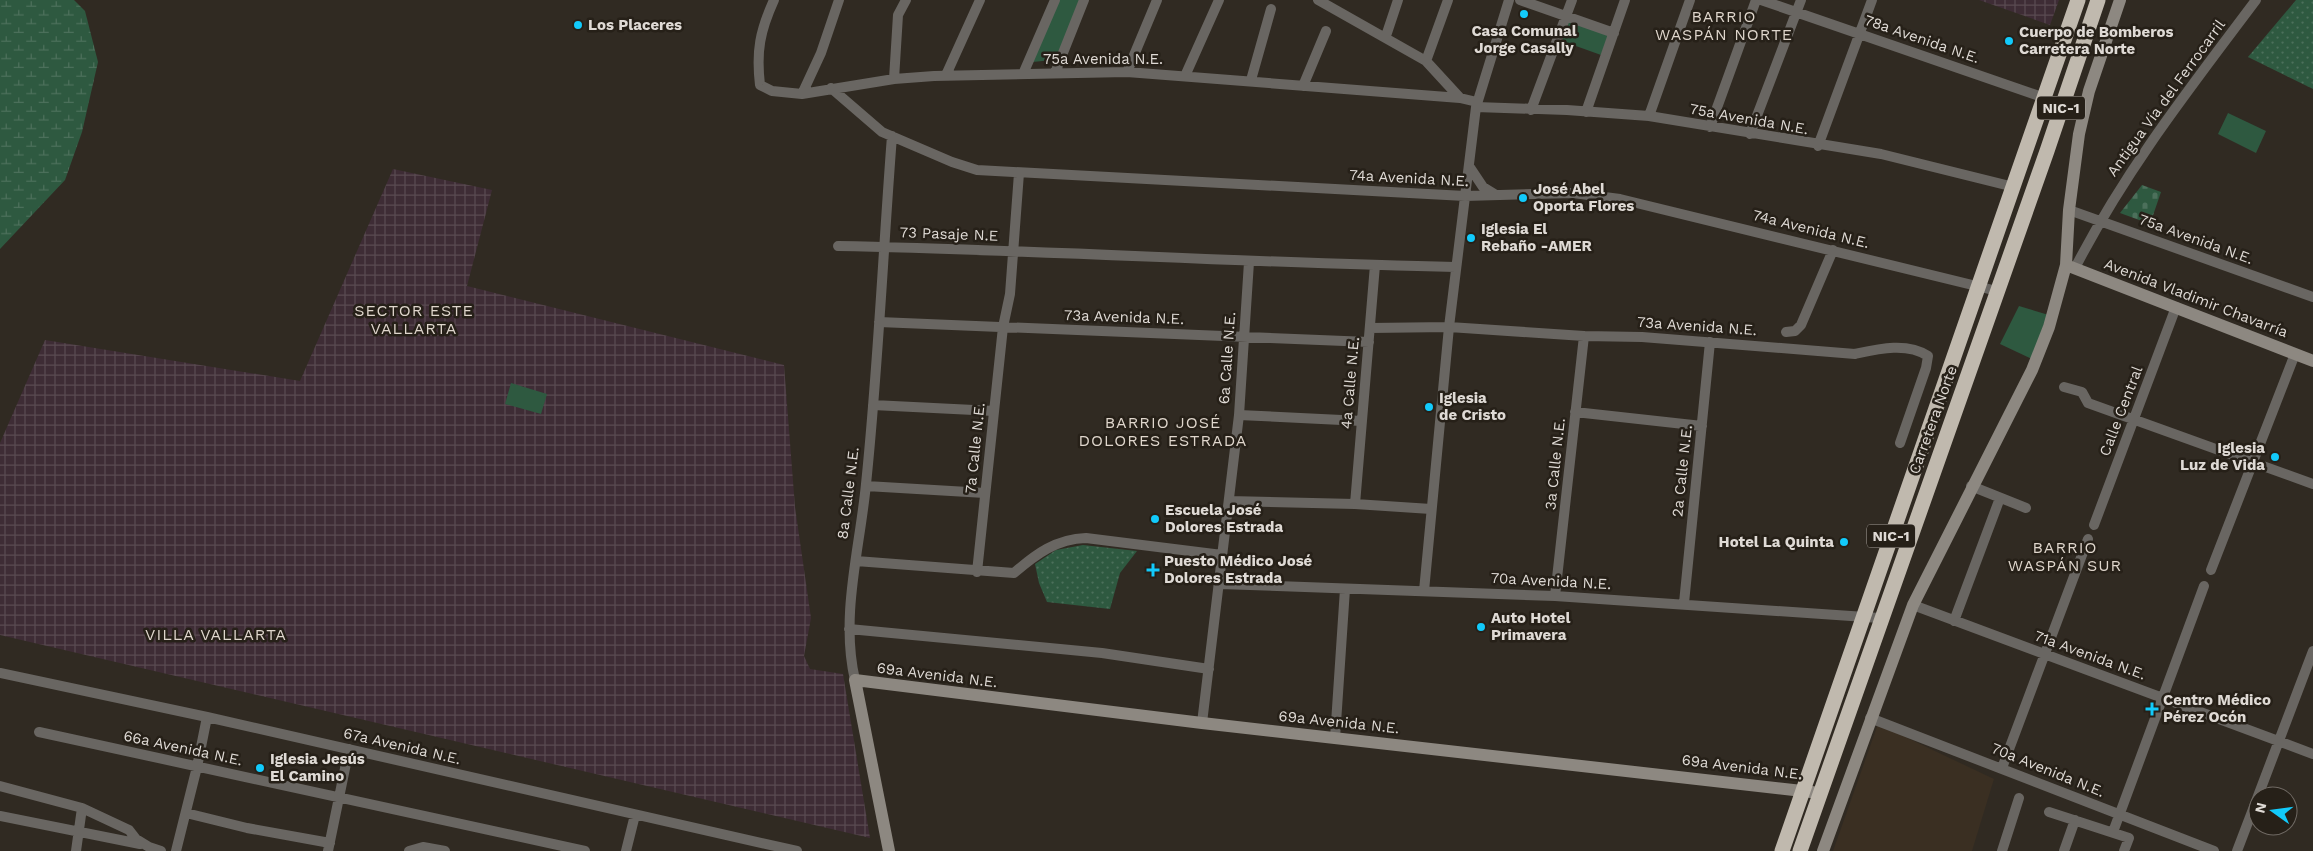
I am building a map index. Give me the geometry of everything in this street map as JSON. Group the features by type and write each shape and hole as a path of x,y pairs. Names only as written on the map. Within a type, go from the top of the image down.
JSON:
{"highway":[{"name":"Carretera Norte","path":"1782,851 2078,0"},
{"name":"Carretera Norte","path":"1800,851 1880,618 1981,337 2098,0"}],"street":[{"name":"75a Avenida N.E.","path":"774,0 761,28 758,50 760,85 772,91 802,94 894,79 946,75 1127,72 1251,80 1458,98 1476,105 1531,110 1649,116 1818,146 1881,154 2014,187"},
{"path":"802,94 821,53 839,0"},
{"path":"894,79 898,15 906,0"},
{"path":"946,75 980,0"},
{"path":"1023,74 1055,0"},
{"path":"1055,73 1084,0"},
{"path":"1127,72 1157,0"},
{"path":"1186,76 1219,0"},
{"path":"1318,0 1332,3 1426,61 1458,98"},
{"path":"1386,36 1398,0"},
{"path":"1426,61 1448,0"},
{"path":"1424,591 1455,267 1476,105 1509,0"},
{"path":"1520,0 1614,32"},
{"path":"1531,110 1572,0"},
{"path":"1586,112 1625,0"},
{"path":"1649,116 1690,0"},
{"path":"1710,127 1756,0"},
{"name":"78a Avenida N.E.","path":"1761,0 2045,98"},
{"path":"1750,134 1801,0"},
{"path":"1818,146 1858,33 1872,0"},
{"path":"1823,851 1870,718 1913,605 1971,486 2034,367 2071,266 2069,210 2079,134 2089,91 2120,0"},
{"name":"Antigua Vía del Ferrocarril","path":"2071,266 2146,147 2256,0"},
{"path":"1251,80 1271,9"},
{"path":"1303,86 1326,31"},
{"name":"74a Avenida N.E.","path":"832,88 882,132 977,170 1465,196 1573,193 1620,199 1997,291"},
{"name":"8a Calle N.E.","path":"889,851 852,665 849,629 866,486 892,136"},
{"path":"1468,165 1483,187 1496,196"},
{"path":"1003,327 1010,294 1019,173"},
{"name":"75a Avenida N.E.","path":"2069,210 2313,297"},
{"name":"73 Pasaje N.E","path":"838,246 1014,251 1249,262 1455,267"},
{"path":"1786,332 1795,332 1802,325 1832,250"},
{"name":"6a Calle N.E.","path":"1202,723 1239,415 1249,262"},
{"name":"4a Calle N.E.","path":"1355,504 1375,265"},
{"name":"Avenida Vladimir Chavarría","path":"2071,266 2313,361"},
{"name":"Calle Central","path":"2094,525 2176,307"},
{"name":"73a Avenida N.E.","path":"878,322 1368,342"},
{"name":"7a Calle N.E.","path":"977,572 1003,327"},
{"name":"73a Avenida N.E.","path":"1370,328 1449,327 1584,336 1642,337 1855,354 1886,347 1920,351 1928,356 1926,368 1900,443"},
{"name":"3a Calle N.E.","path":"1555,596 1584,336"},
{"name":"2a Calle N.E.","path":"1684,603 1710,342"},
{"path":"2210,570 2294,354"},
{"path":"2064,387 2082,392 2088,403 2313,484"},
{"path":"873,405 994,411"},
{"path":"1576,412 1702,426"},
{"path":"1239,415 1362,421"},
{"path":"866,486 985,493"},
{"path":"1971,486 2026,508"},
{"path":"1954,621 2000,498"},
{"path":"1229,501 1431,508"},
{"path":"856,561 977,572 1014,573 1034,556 1068,539 1086,538 1222,555"},
{"path":"2002,768 2088,539"},
{"name":"70a Avenida N.E.","path":"1220,584 1555,596 1684,603 1880,618"},
{"path":"2113,832 2204,586"},
{"path":"1335,738 1345,589"},
{"name":"71a Avenida N.E.","path":"1913,605 2313,754"},
{"path":"849,629 1102,653 1209,669"},
{"path":"2262,786 2313,651"},
{"name":"67a Avenida N.E.","path":"0,673 207,717 779,849 797,851"},
{"name":"69a Avenida N.E.","path":"855,680 1202,723 1820,793"},
{"path":"177,848 207,717"},
{"name":"70a Avenida N.E.","path":"1870,718 2119,815 2187,846 2214,851"},
{"name":"66a Avenida N.E.","path":"39,732 585,851"},
{"path":"186,813 329,847 349,749"},
{"path":"0,786 82,808 129,830 136,839 150,849"},
{"path":"2002,851 2019,798"},
{"path":"76,851 82,808"},
{"path":"2049,812 2129,838 2124,851"},
{"path":"626,851 635,815"},
{"path":"0,816 126,840 150,849 162,851"},
{"path":"2064,851 2075,820"},
{"path":"2237,851 2248,822"},
{"path":"409,851 423,849 445,851"}],"shaded area":[{"path":"1979,0 2059,0 2050,25"},
{"path":"393,169 492,190 467,286 784,365 795,507 811,618 804,656 810,669 843,674 870,838 0,635 0,443 45,340 300,381"},
{"path":"1878,724 1994,779 1972,851 1833,851"}],"green space":[{"path":"0,0 74,0 85,11 98,62 82,132 65,180 0,249"},
{"path":"1052,0 1087,0 1062,59 1023,63"},
{"path":"2296,0 2313,0 2313,89 2248,57"},
{"path":"1569,19 1609,33 1601,55 1562,41"},
{"path":"2228,113 2266,131 2256,153 2218,134"},
{"path":"2142,185 2161,192 2150,224 2120,213"},
{"path":"2019,306 2052,316 2036,361 2000,344"},
{"path":"511,383 547,394 541,414 505,404"},
{"path":"1083,545 1137,551 1120,573 1110,609 1047,602 1039,583 1035,564 1056,550"}],"place":[{"name":"Casa Comunal Jorge Casally","path":"1524,14"},
{"name":"Los Placeres","path":"578,25"},
{"name":"Cuerpo de Bomberos Carretera Norte","path":"2009,41"},
{"name":"José Abel Oporta Flores","path":"1523,198"},
{"name":"Iglesia El Rebaño -AMER","path":"1471,238"},
{"name":"Iglesia de Cristo","path":"1429,407"},
{"name":"Iglesia Luz de Vida","path":"2275,457"},
{"name":"Escuela José Dolores Estrada","path":"1155,519"},
{"name":"Hotel La Quinta","path":"1844,542"},
{"name":"Puesto Médico José Dolores Estrada","path":"1153,570"},
{"name":"Auto Hotel Primavera","path":"1481,627"},
{"name":"Centro Médico Pérez Ocón","path":"2152,709"},
{"name":"Iglesia Jesús El Camino","path":"260,768"}],"district":[{"name":"BARRIO WASPÁN NORTE","path":"1724,25"},
{"name":"SECTOR ESTE VALLARTA","path":"414,319"},
{"name":"BARRIO JOSÉ DOLORES ESTRADA","path":"1163,431"},
{"name":"BARRIO WASPÁN SUR","path":"2065,556"},
{"name":"VILLA VALLARTA","path":"216,634"}]}
